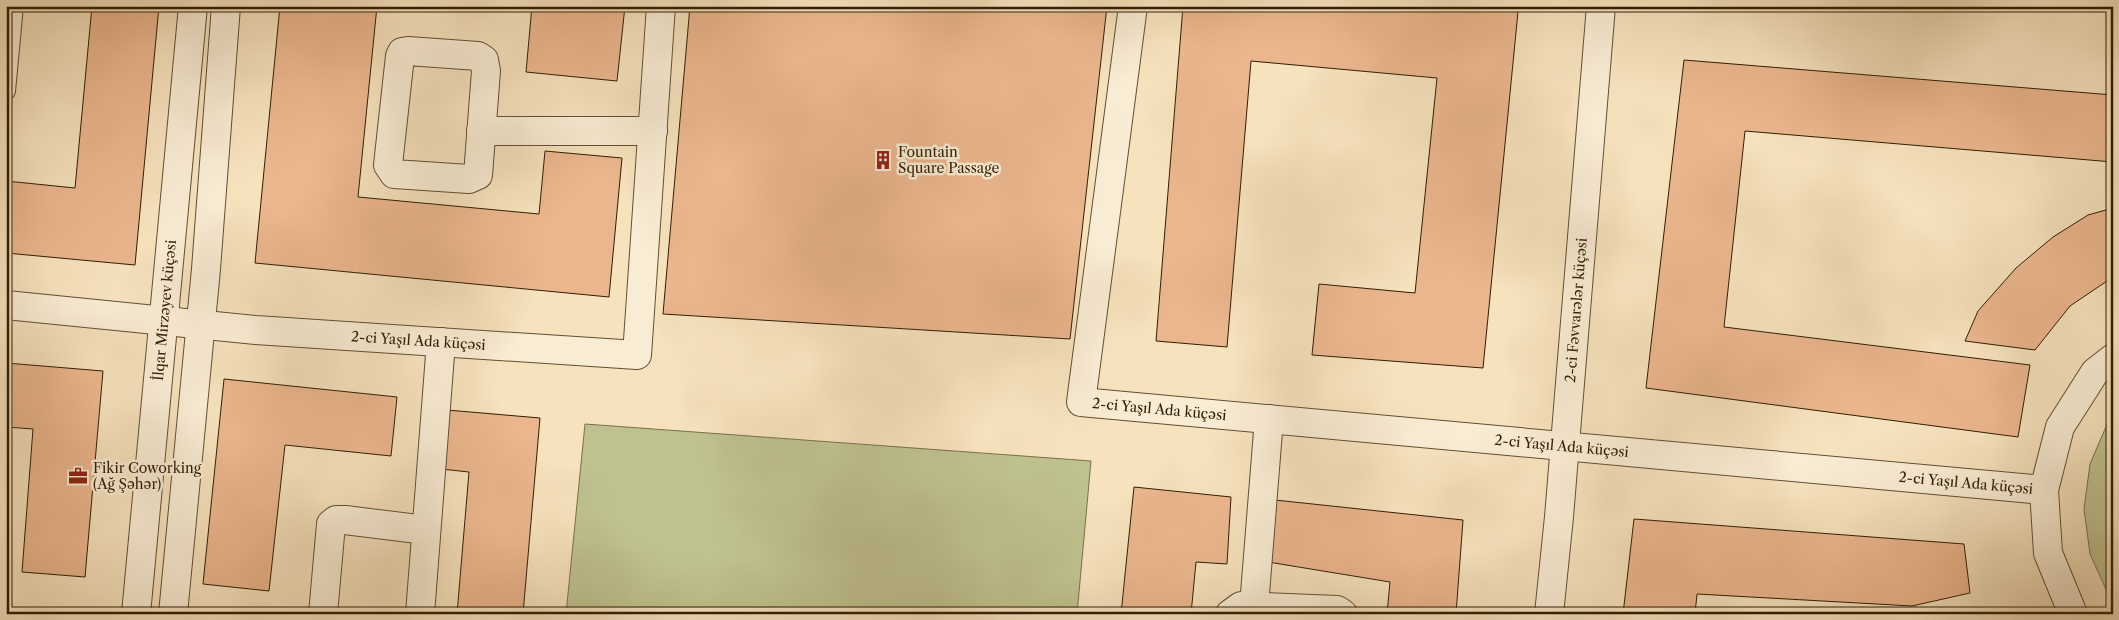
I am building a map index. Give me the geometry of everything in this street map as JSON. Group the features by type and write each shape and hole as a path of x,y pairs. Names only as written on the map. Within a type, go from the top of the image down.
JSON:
{"street":[{"name":"İlqar Mirzəyev küçəsi","path":"136,614 193,6"},
{"path":"173,614 200,324 226,6"},
{"path":"481,131 653,131 661,6"},
{"name":"2-ci Yaşıl Ada küçəsi","path":"1133,6 1081,402 2044,490"},
{"name":"2-ci Fəvvarələr küçəsi","path":"1549,614 1559,516 1601,6"},
{"path":"402,52 478,56 484,60 486,71 481,131 478,175 470,180 394,174 390,171 388,165 402,52"},
{"name":"2-ci Yaşıl Ada küçəsi","path":"163,321 637,355 653,131"},
{"path":"6,306 163,321"},
{"path":"420,614 441,342"},
{"path":"2073,614 2048,553 2044,490 2060,427 2095,372 2113,358"},
{"path":"1269,419 1242,610 1337,610 1343,614"},
{"path":"323,614 331,524 336,520 345,520 426,530"}],"lane":[{"path":"6,90 14,6"}],"green space":[{"path":"2113,416 2113,601 2090,554 2084,509 2090,464 2108,422"},
{"path":"585,424 1091,461 1077,614 566,614"}],"building":[{"path":"92,6 159,6 135,265 6,253 6,181 75,188"},
{"path":"280,6 377,6 358,197 539,214 545,151 622,158 609,297 255,263"},
{"path":"532,6 625,6 617,81 526,72"},
{"name":"Fountain Square Passage","path":"690,6 1107,6 1070,339 663,314"},
{"path":"1183,6 1459,6 1518,12 1483,368 1312,355 1319,284 1415,293 1437,78 1251,61 1227,347 1156,341"},
{"path":"1684,60 2113,95 2113,162 1745,131 1724,327 2030,365 2018,437 1646,388"},
{"path":"2113,208 2113,277 2070,306 2035,350 1965,341 1978,311 2016,268 2053,237 2088,215"},
{"path":"6,363 103,371 85,577 22,572 33,429 6,427"},
{"path":"224,379 397,397 391,456 285,445 269,591 203,584"},
{"path":"447,410 540,418 523,614 457,614 469,472 441,469"},
{"path":"1134,487 1231,497 1227,564 1196,562 1191,614 1121,614"},
{"path":"1275,500 1463,520 1456,614 1387,614 1390,582 1268,562"},
{"path":"1634,519 1964,544 1970,593 1912,606 1697,594 1695,614 1623,614"},
{"path":"1981,608 1984,614 1949,614"}],"place":[{"name":"Fountain Square Passage","path":"883,160"},
{"name":"Fikir Coworking (Ağ Şəhər)","path":"78,476"}]}
